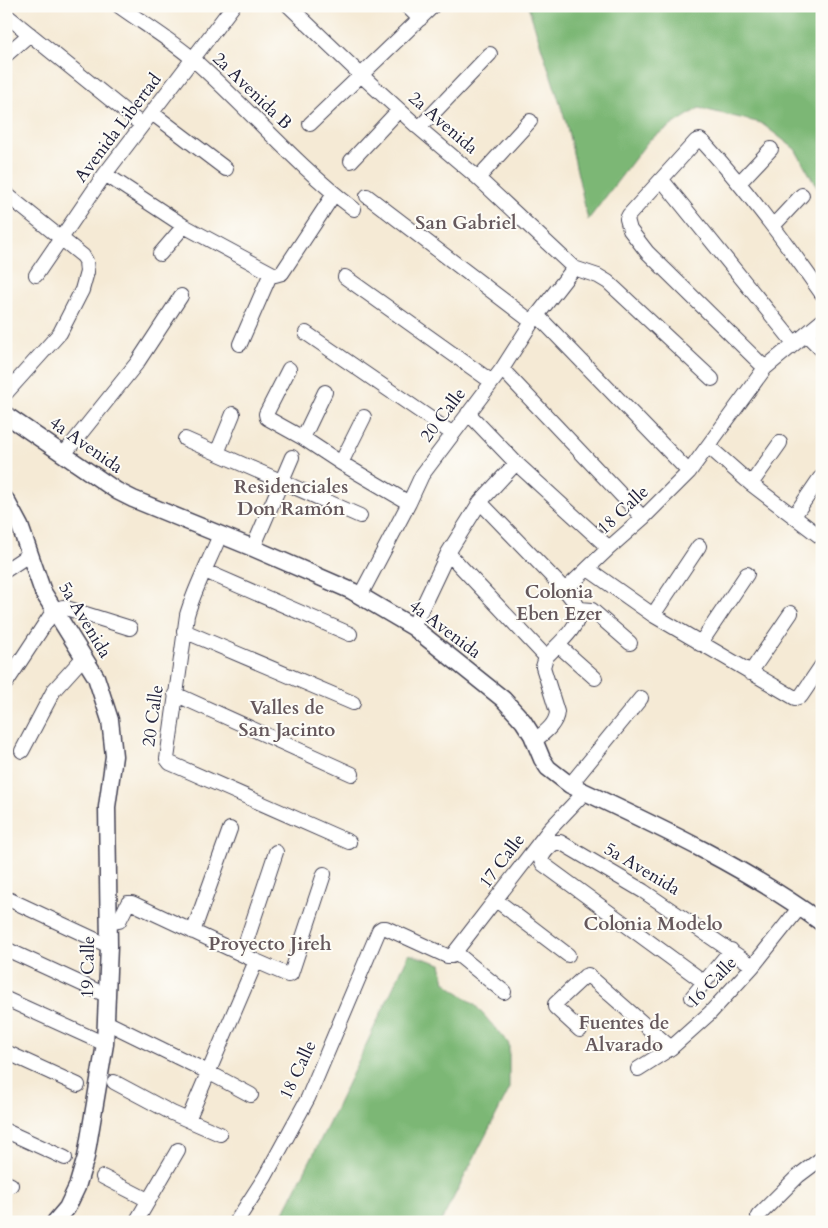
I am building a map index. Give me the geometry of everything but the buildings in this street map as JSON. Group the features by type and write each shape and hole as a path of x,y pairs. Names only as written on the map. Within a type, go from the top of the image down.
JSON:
{"street":[{"name":"2a Avenida B","path":"120,6 193,60 297,161 354,210"},
{"name":"Avenida Libertad","path":"36,275 106,174 233,6"},
{"name":"2a Avenida","path":"289,6 361,76 478,178 574,268"},
{"path":"407,6 420,20"},
{"path":"310,124 420,20 432,6"},
{"path":"6,16 142,125"},
{"path":"6,55 30,34"},
{"path":"419,128 490,54"},
{"path":"351,161 400,110"},
{"path":"152,113 226,169"},
{"path":"478,178 530,121"},
{"path":"765,368 647,252 630,230 627,219 696,141 700,140 740,182 822,294"},
{"path":"740,182 771,150"},
{"path":"106,174 184,226 275,274 282,273 334,194"},
{"path":"662,180 794,342"},
{"path":"6,194 83,256 86,261 87,272 82,290 60,333 6,393"},
{"path":"773,226 802,195"},
{"path":"366,196 535,319 689,472"},
{"path":"160,254 184,226"},
{"path":"574,268 598,276 608,282 712,379"},
{"name":"20 Calle","path":"360,596 422,475 502,369 535,319 574,268"},
{"path":"240,344 275,274"},
{"path":"345,277 492,382"},
{"path":"64,454 137,363 181,296"},
{"name":"18 Calle","path":"565,590 643,518 689,472 765,368 794,342 822,321"},
{"path":"306,333 453,434"},
{"path":"806,334 822,350"},
{"path":"289,369 266,417 409,503"},
{"path":"502,369 643,518"},
{"path":"303,438 325,392"},
{"path":"468,413 516,463 609,548"},
{"path":"217,453 233,414"},
{"name":"4a Avenida","path":"6,415 117,491 253,548 360,596 413,627 503,699 524,721 548,768 570,785 658,826 728,863 800,907 822,923"},
{"path":"341,463 364,417"},
{"path":"185,439 360,516"},
{"path":"751,484 780,443"},
{"path":"708,446 751,484 822,538"},
{"path":"253,548 292,457"},
{"path":"413,627 448,553 480,502 516,463"},
{"path":"794,516 820,478"},
{"name":"5a Avenida","path":"6,500 20,526 43,592 96,677 105,705"},
{"path":"480,502 565,590 580,609 580,618 576,625 546,657 543,667 557,712 557,718 544,734 534,741"},
{"name":"20 Calle","path":"220,535 191,599 184,631 167,759 170,763 349,842"},
{"path":"653,615 699,546"},
{"path":"448,553 546,657"},
{"path":"6,570 30,554"},
{"path":"588,569 653,615 795,698 798,698 822,665"},
{"path":"205,571 350,634"},
{"path":"700,644 747,574"},
{"path":"6,683 54,610 63,607 130,628"},
{"path":"580,609 592,610 630,643"},
{"path":"750,673 791,613"},
{"path":"184,631 353,703"},
{"path":"558,645 595,678"},
{"path":"22,751 51,694 83,658"},
{"path":"175,694 352,774"},
{"path":"570,785 641,698"},
{"name":"19 Calle","path":"55,1222 67,1208 77,1187 86,1157 104,1044 108,996 109,946 107,807 114,756 112,733 105,705"},
{"name":"17 Calle","path":"454,955 550,829 585,792"},
{"path":"194,932 230,829"},
{"name":"5a Avenida","path":"704,982 543,864 542,857 552,844 560,842 643,891 753,966"},
{"path":"242,954 276,852"},
{"path":"109,924 120,921 128,903 132,903 288,975 292,974 324,874"},
{"path":"6,898 109,946"},
{"path":"496,900 568,955"},
{"name":"16 Calle","path":"638,1069 671,1048 710,1013 753,966 800,907"},
{"name":"18 Calle","path":"236,1222 265,1177 308,1098 379,930 386,928 447,956 454,955"},
{"path":"6,949 108,996"},
{"path":"692,997 731,950"},
{"path":"454,955 504,992"},
{"path":"188,1120 256,961"},
{"path":"580,1030 555,1007 555,1004 588,975 671,1048"},
{"path":"6,999 104,1044"},
{"path":"106,1022 251,1095"},
{"path":"6,1052 78,1085"},
{"path":"114,1082 188,1120 220,1134"},
{"path":"6,1131 65,1158"},
{"path":"136,1222 178,1150"},
{"path":"758,1216 798,1176 822,1158"},
{"path":"103,1177 148,1200"}],"green space":[{"path":"528,6 822,6 822,196 795,149 761,123 699,108 649,140 588,220 566,122"},
{"path":"409,954 441,964 445,982 475,1005 509,1044 509,1090 441,1222 279,1222 329,1123"}],"district":[{"name":"San Gabriel","path":"466,223"},
{"name":"Residenciales Don Ramón","path":"291,498"},
{"name":"Colonia Eben Ezer","path":"559,603"},
{"name":"Valles de San Jacinto","path":"287,719"},
{"name":"Colonia Modelo","path":"653,924"},
{"name":"Proyecto Jireh","path":"270,944"},
{"name":"Fuentes de Alvarado","path":"624,1034"}]}
